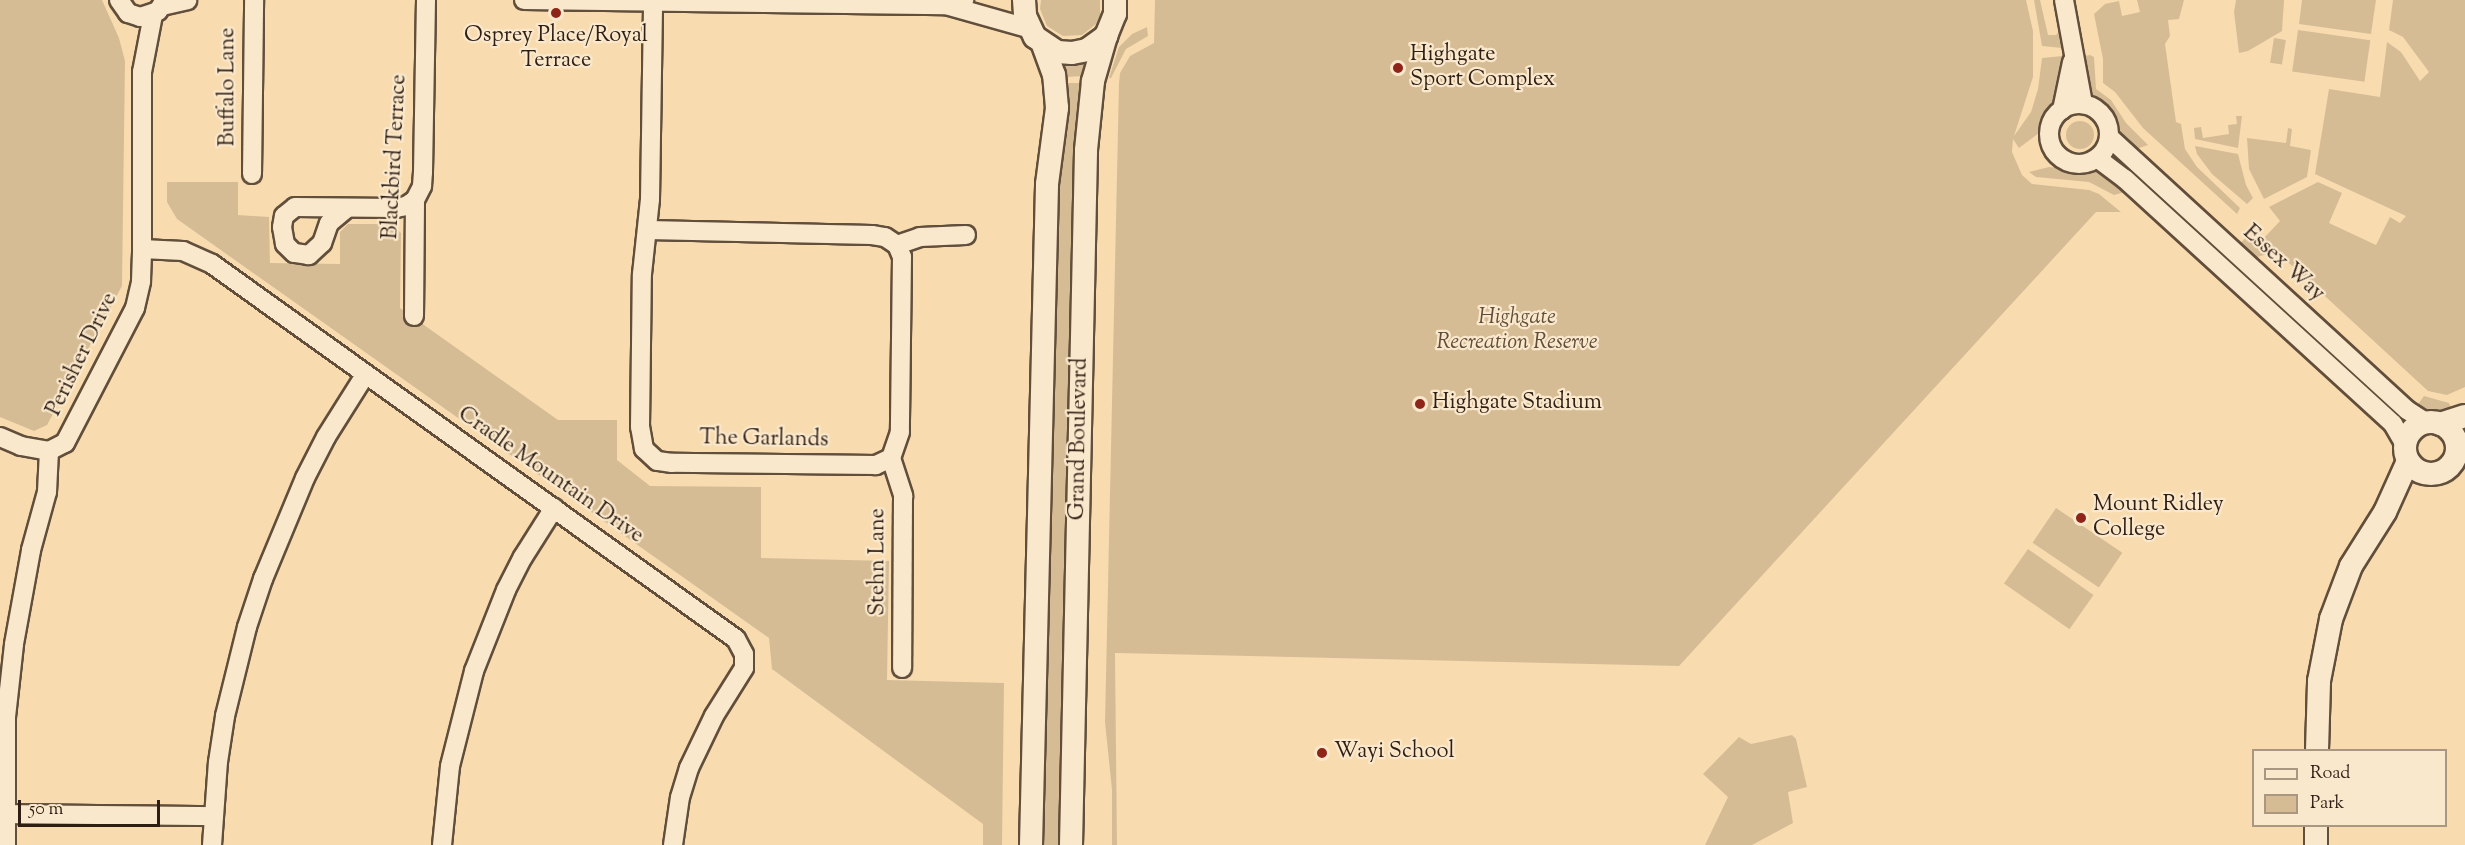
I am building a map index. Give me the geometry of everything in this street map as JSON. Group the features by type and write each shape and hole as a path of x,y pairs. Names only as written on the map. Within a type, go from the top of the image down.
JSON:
{"street":[{"path":"124,6 140,17 160,7 187,0"},
{"name":"Buffalo Lane","path":"252,174 254,0"},
{"name":"Blackbird Terrace","path":"414,316 415,200 422,186 423,172 426,0"},
{"path":"524,0 653,2 946,2 964,0"},
{"name":"Grand Boulevard","path":"1024,0 1024,16 1054,75 1057,108 1047,184 1031,845"},
{"name":"Grand Boulevard","path":"1071,845 1086,150 1093,81 1115,14 1115,0"},
{"path":"2061,110 2083,104 2064,0"},
{"name":"The Garlands","path":"653,2 648,230 642,274 641,441 650,456 657,461 672,463 869,465 884,463 891,458"},
{"path":"946,2 1036,36 1057,52 1072,54 1087,50 1106,36"},
{"name":"Perisher Drive","path":"49,452 65,443 71,434 128,324 139,293 142,249 142,72 124,6"},
{"name":"Perisher Drive","path":"142,72 160,7"},
{"path":"2074,51 2061,110 2050,130 2052,147 2064,160 2081,164 2097,158 2108,145 2109,137"},
{"name":"Essex Way","path":"2083,104 2092,107 2105,119 2109,137 2407,410 2434,423"},
{"name":"Essex Way","path":"2097,158 2125,179 2393,424 2407,453"},
{"path":"347,208 396,208 406,206 415,200"},
{"path":"648,230 872,235 885,237 897,245 902,257 900,432 891,458"},
{"path":"897,245 920,237 966,235"},
{"name":"Cradle Mountain Drive","path":"142,249 183,252 212,264 736,639 744,654 744,668 710,724 689,768 680,797 673,845"},
{"path":"212,845 225,716 247,627 263,579 305,478 326,437 365,375"},
{"path":"2317,749 2319,681 2331,619 2351,566 2385,512 2407,453 2412,430 2465,416"},
{"path":"2407,453 2420,472 2436,474 2450,466 2461,438 2434,423"},
{"path":"0,437 21,446 49,452 47,492 31,550 14,644 6,717 6,845"},
{"name":"Stehn Lane","path":"891,458 903,496 902,668"},
{"path":"2385,512 2415,483 2428,474"},
{"path":"442,845 450,766 474,671 506,590 522,557 554,508"},
{"path":"6,814 214,816"},
{"path":"2316,827 2316,845"}],"green space":[{"path":"0,0 102,0 119,38 125,61 122,286 47,425 34,431 0,417"},
{"path":"1041,0 1100,0 1100,15 1096,24 1082,35 1063,36 1047,26 1040,9"},
{"name":"Highgate Recreation Reserve","path":"1155,0 2026,0 2033,31 2033,77 2014,136 2031,112 2038,89 2042,58 2063,56 2057,95 2043,120 2039,133 2019,148 2013,139 2012,152 2022,175 2032,184 2089,190 2099,194 2121,212 2096,212 1679,666 1115,653 1117,845 1112,845 1112,790 1105,722 1119,83 1120,73 1130,56 1154,43"},
{"path":"2034,0 2040,0 2048,35 2056,35 2061,29 2062,48 2042,46"},
{"path":"2137,0 2184,0 2179,19 2168,20 2170,36 2165,44 2176,122 2181,124 2185,149 2197,167 2240,208 2237,214 2143,128 2115,92 2103,83 2103,59 2094,14 2105,4 2119,1 2122,16 2140,12"},
{"path":"2236,0 2284,0 2282,31 2248,51 2239,53 2234,12"},
{"path":"2302,0 2376,0 2371,34 2299,24"},
{"path":"2393,0 2465,0 2465,387 2447,395 2428,391 2263,239 2280,221 2269,207 2318,182 2342,193 2329,223 2376,245 2390,217 2400,223 2406,216 2315,174 2329,89 2380,97 2387,42 2401,52 2420,81 2429,72 2403,37 2389,30"},
{"path":"1147,27 1148,36 1126,49 1109,78 1119,47 1132,34"},
{"path":"2298,30 2370,40 2364,82 2292,72"},
{"path":"2274,38 2286,40 2282,65 2270,63"},
{"path":"1090,53 1084,76 1066,77 1060,57"},
{"path":"2085,56 2094,57 2096,89 2111,100 2126,123 2148,145 2133,150 2120,133 2112,113 2088,92 2085,79"},
{"path":"1068,83 1082,83 1076,151 1059,845 1043,845 1059,188 1068,128"},
{"path":"2236,116 2242,116 2238,148 2195,139 2194,128 2201,127 2203,138 2229,134 2228,125 2237,124"},
{"path":"2080,121 2090,125 2094,135 2090,145 2080,149 2070,145 2066,135 2070,125"},
{"path":"2288,128 2292,129 2290,146 2311,150 2307,177 2264,199 2249,169 2247,138 2286,143"},
{"path":"2195,146 2238,154 2246,185 2253,198 2247,204 2212,174 2197,154"},
{"path":"2115,151 2213,241 2210,246 2111,160"},
{"path":"2049,167 2097,172 2128,191 2114,195 2089,182 2036,177 2029,172"},
{"path":"167,182 238,182 238,215 269,217 270,263 340,264 340,232 348,224 392,224 401,233 400,308 558,420 617,420 617,460 650,486 761,487 761,558 889,561 887,680 1004,683 1002,845 983,845 983,824 772,669 769,638 177,219 167,202"},
{"path":"2247,236 2267,254 2251,259 2238,246"},
{"path":"2228,256 2401,412 2398,416 2225,260"},
{"path":"2424,396 2449,403 2452,410 2438,414 2422,411 2416,407"},
{"path":"2056,508 2122,553 2099,588 2033,543"},
{"path":"2028,549 2094,595 2069,629 2004,583"},
{"path":"1792,735 1796,739 1807,787 1788,792 1793,823 1752,845 1705,845 1728,797 1703,774 1739,737 1751,744"}],"place":[{"name":"Osprey Place/Royal Terrace","path":"556,13"},
{"name":"Highgate Sport Complex","path":"1398,68"},
{"name":"Highgate Stadium","path":"1420,404"},
{"name":"Mount Ridley College","path":"2081,518"},
{"name":"Wayi School","path":"1322,753"}]}
